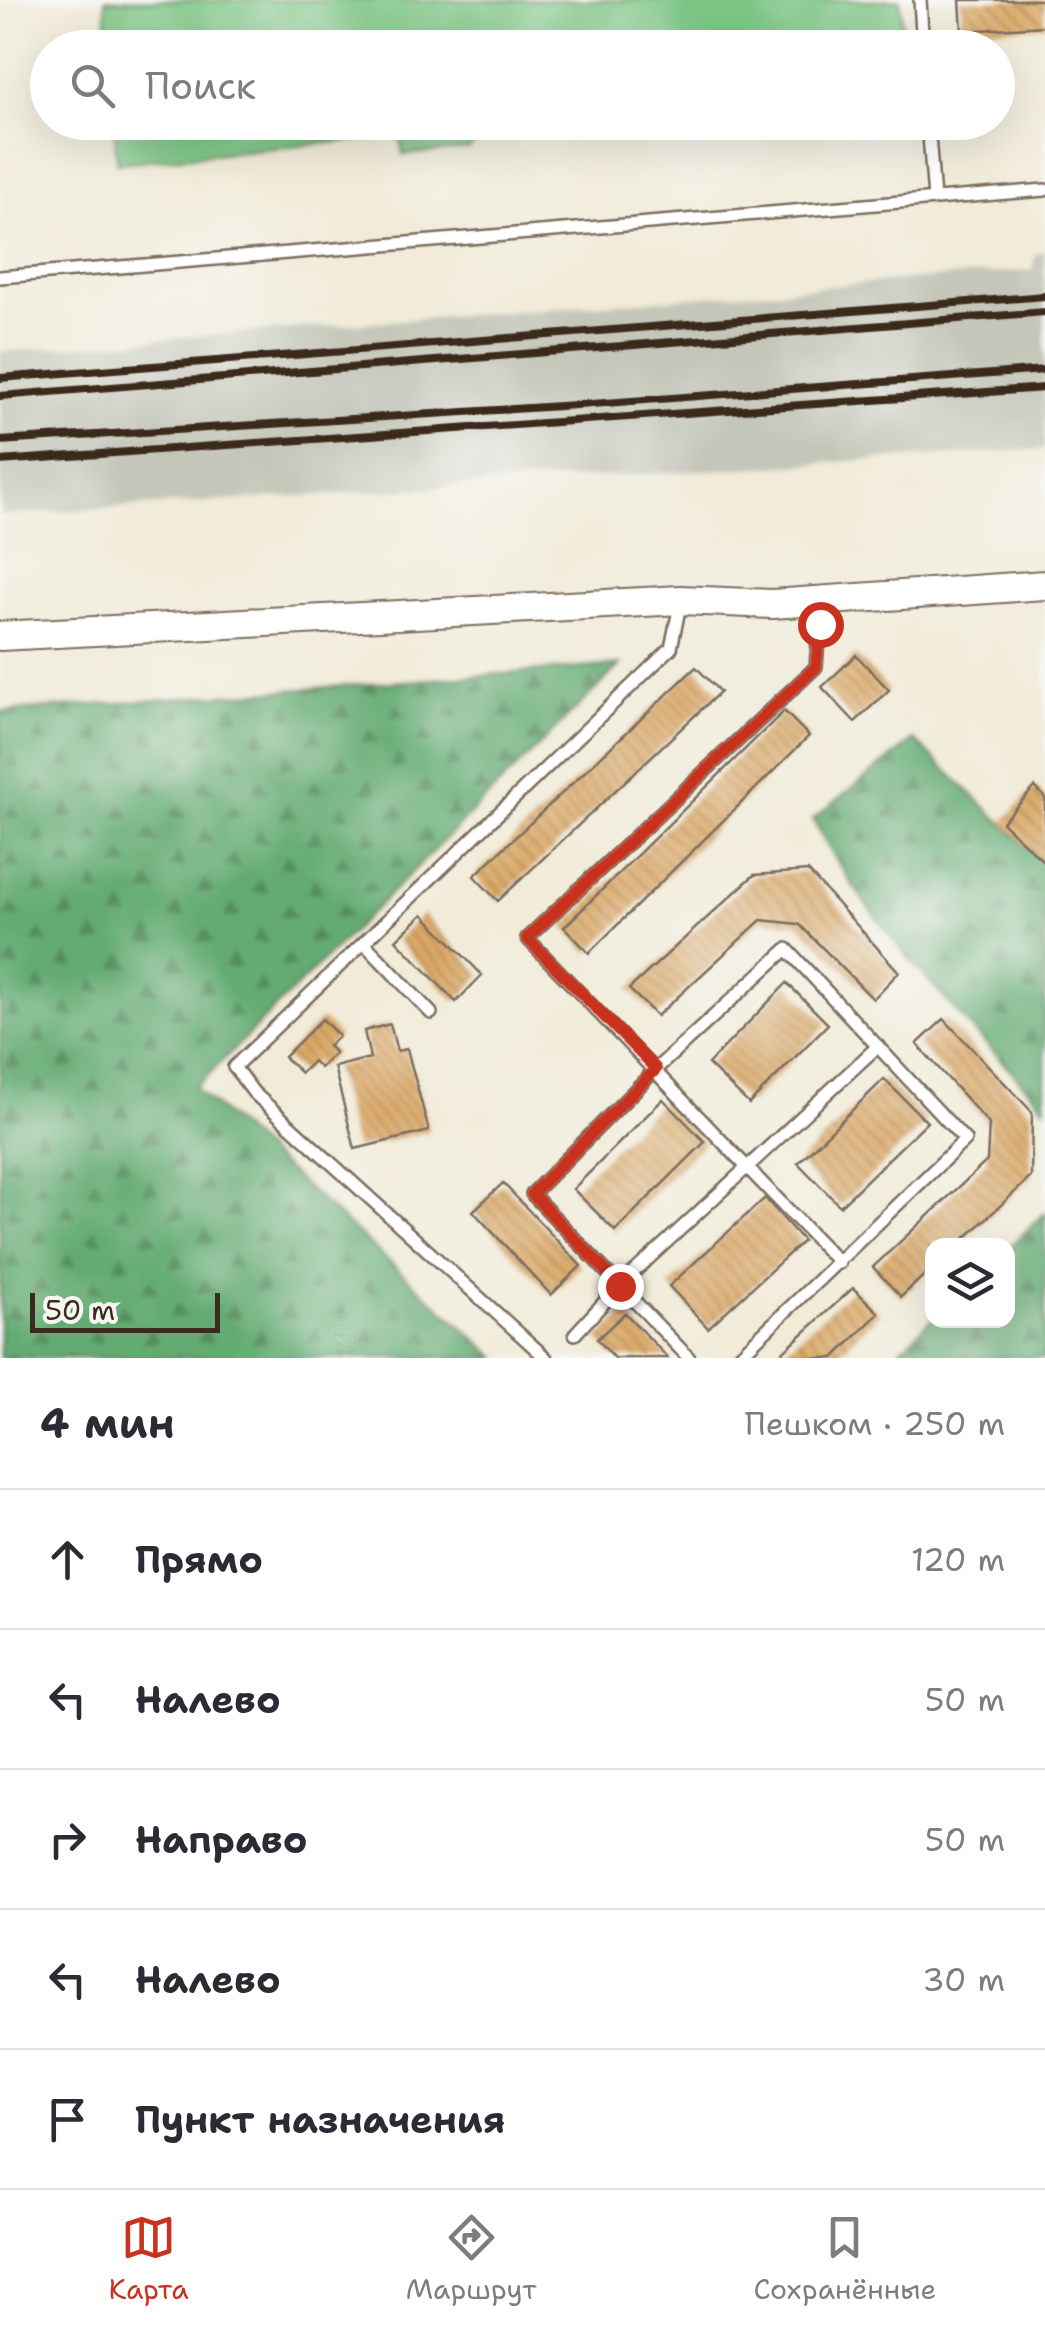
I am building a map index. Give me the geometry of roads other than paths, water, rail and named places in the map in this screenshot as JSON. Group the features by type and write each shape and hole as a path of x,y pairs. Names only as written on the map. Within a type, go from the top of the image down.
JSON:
{"street":[{"path":"0,636 681,600 772,604 1045,585"}],"lane":[{"path":"920,0 922,30"},
{"path":"929,140 934,199"},
{"path":"0,277 1045,190"},
{"path":"546,1358 254,1092 234,1067 671,648 681,600"},
{"path":"822,600 816,667 527,938 839,1263"},
{"path":"365,944 431,1013"},
{"path":"690,1358 532,1194 656,1069 787,949 965,1140 737,1358"},
{"path":"574,1334 620,1286 878,1046"}],"railway":[{"path":"0,378 1045,296"},
{"path":"0,396 1045,312"},
{"path":"0,441 592,404 1045,370"},
{"path":"0,461 1045,388"}]}
